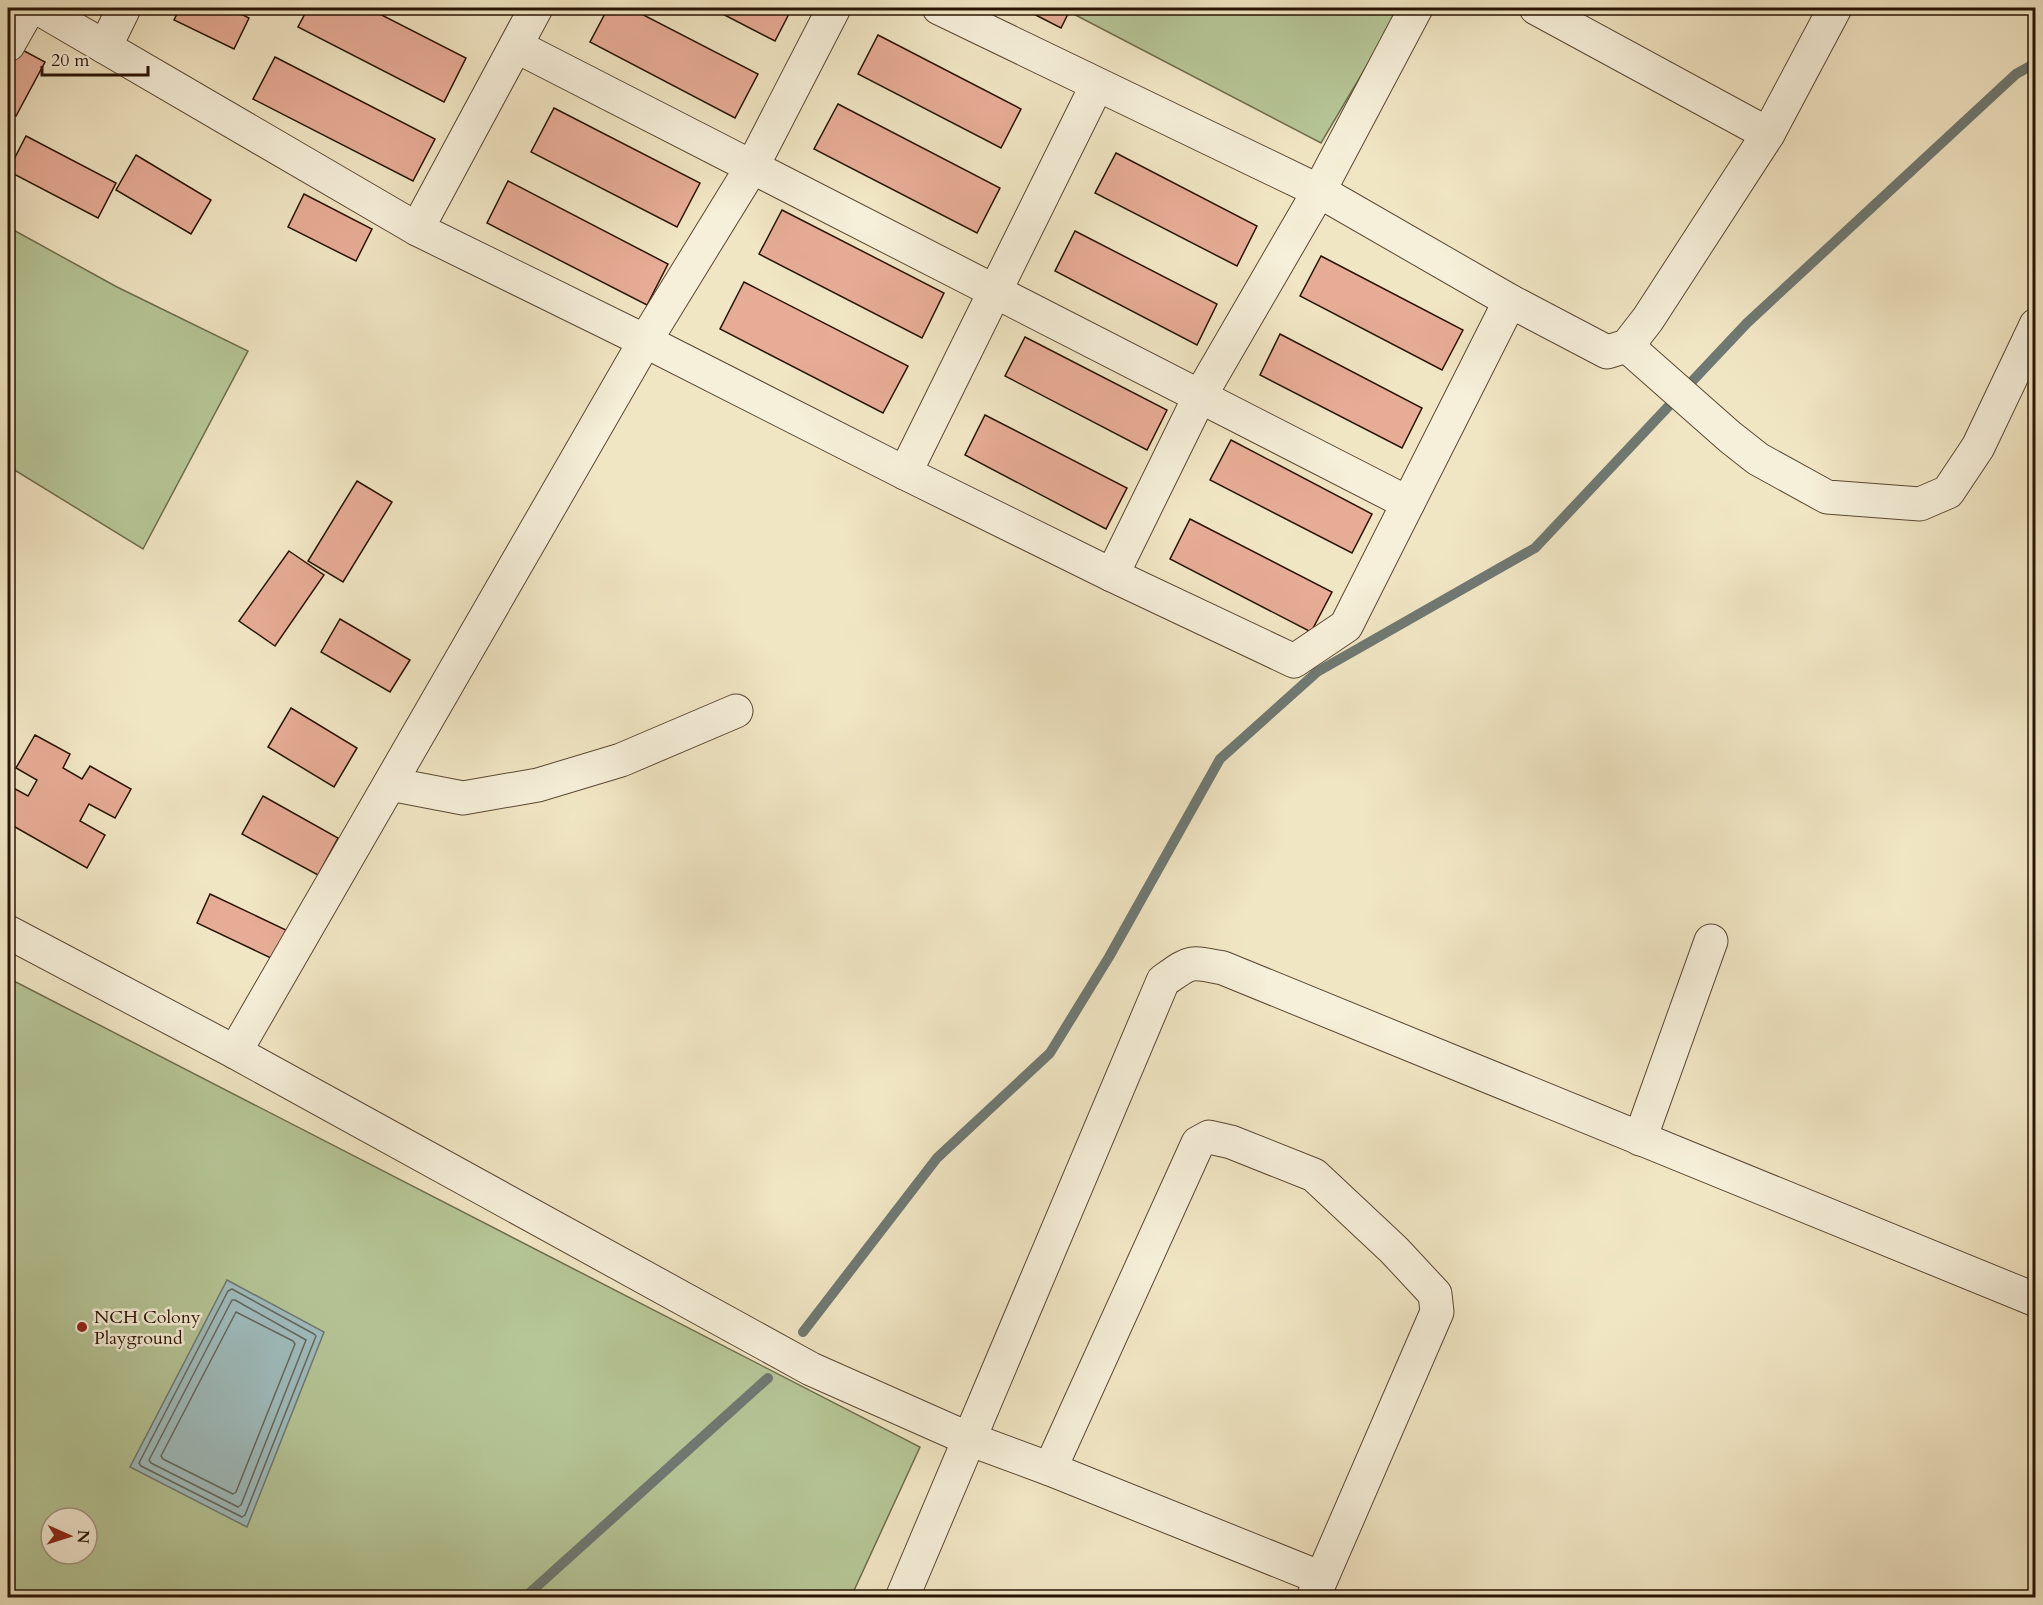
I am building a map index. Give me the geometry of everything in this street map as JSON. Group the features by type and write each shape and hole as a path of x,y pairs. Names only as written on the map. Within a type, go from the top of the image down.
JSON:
{"street":[{"path":"8,45 29,8"},
{"path":"38,8 417,229 1112,575 1294,661 1347,626 1510,301"},
{"path":"105,47 124,8"},
{"path":"417,229 536,8"},
{"path":"235,1052 645,341 752,167 834,8"},
{"path":"939,8 1319,191 1510,301 1607,352 1637,355 1758,459 1827,497 1920,504 1948,492 1978,447 2036,325"},
{"path":"1112,575 1200,396 1319,191 1416,8"},
{"path":"1536,8 1768,134"},
{"path":"1637,355 1648,319 1768,134 1835,8"},
{"path":"516,46 1408,503"},
{"path":"905,473 1097,85"},
{"path":"390,784 463,798 538,785 621,760 736,711"},
{"path":"8,932 235,1052 811,1369 969,1439 1050,1469 1317,1588 1437,1312 1436,1294 1394,1250 1314,1175 1231,1142 1209,1137 1198,1143 1050,1469"},
{"path":"1640,1139 1711,941"},
{"path":"902,1598 1163,981 1187,964 1200,963 1223,968 2036,1300"}],"green space":[{"path":"1062,8 1401,8 1321,143"},
{"path":"8,227 117,287 248,351 143,549 8,466"},
{"path":"8,978 920,1447 851,1597 8,1597"}],"water":[{"path":"227,1280 324,1332 247,1527 130,1467"}],"building":[{"path":"180,8 229,8 249,18 234,49 174,20"},
{"path":"308,8 368,8 466,58 444,102 298,27"},
{"path":"608,8 630,8 758,74 735,118 590,42"},
{"path":"711,8 792,8 775,41"},
{"path":"1022,8 1071,8 1061,28"},
{"path":"878,35 1021,109 1001,148 858,74"},
{"path":"15,46 45,62 16,116 8,111 8,59"},
{"path":"275,57 435,139 413,181 253,99"},
{"path":"838,104 1000,188 977,233 814,149"},
{"path":"554,108 700,183 677,227 531,152"},
{"path":"26,136 116,183 98,218 8,171"},
{"path":"1116,153 1257,226 1237,266 1095,193"},
{"path":"136,155 211,200 191,234 116,190"},
{"path":"508,181 668,264 647,305 487,223"},
{"path":"304,194 372,229 356,261 288,227"},
{"path":"782,210 944,293 922,338 759,254"},
{"path":"1075,231 1217,304 1197,345 1055,271"},
{"path":"1321,256 1463,330 1442,370 1300,296"},
{"path":"744,282 908,366 883,413 720,329"},
{"path":"1280,334 1422,408 1402,448 1260,375"},
{"path":"1025,337 1167,410 1147,450 1005,376"},
{"path":"985,415 1127,488 1106,529 965,455"},
{"path":"1231,440 1372,514 1352,553 1210,480"},
{"path":"357,481 392,502 343,582 308,561"},
{"path":"1190,519 1332,592 1311,632 1170,559"},
{"path":"289,551 324,575 275,646 239,621"},
{"path":"340,619 410,660 390,692 321,652"},
{"path":"291,708 357,748 334,787 268,747"},
{"path":"35,735 70,754 63,768 82,779 90,766 131,789 115,818 89,804 80,821 105,835 87,868 8,823 8,785 28,796 37,780 16,768"},
{"path":"263,796 338,838 318,875 242,834"},
{"path":"210,894 286,930 273,959 197,923"}],"waterway":[{"path":"803,1332 937,1158 1050,1053 1109,957 1220,759 1317,672 1535,548 1747,323 2016,74 2036,63"},
{"path":"524,1598 768,1378"}],"place":[{"name":"NCH Colony Playground","path":"82,1327"}]}
